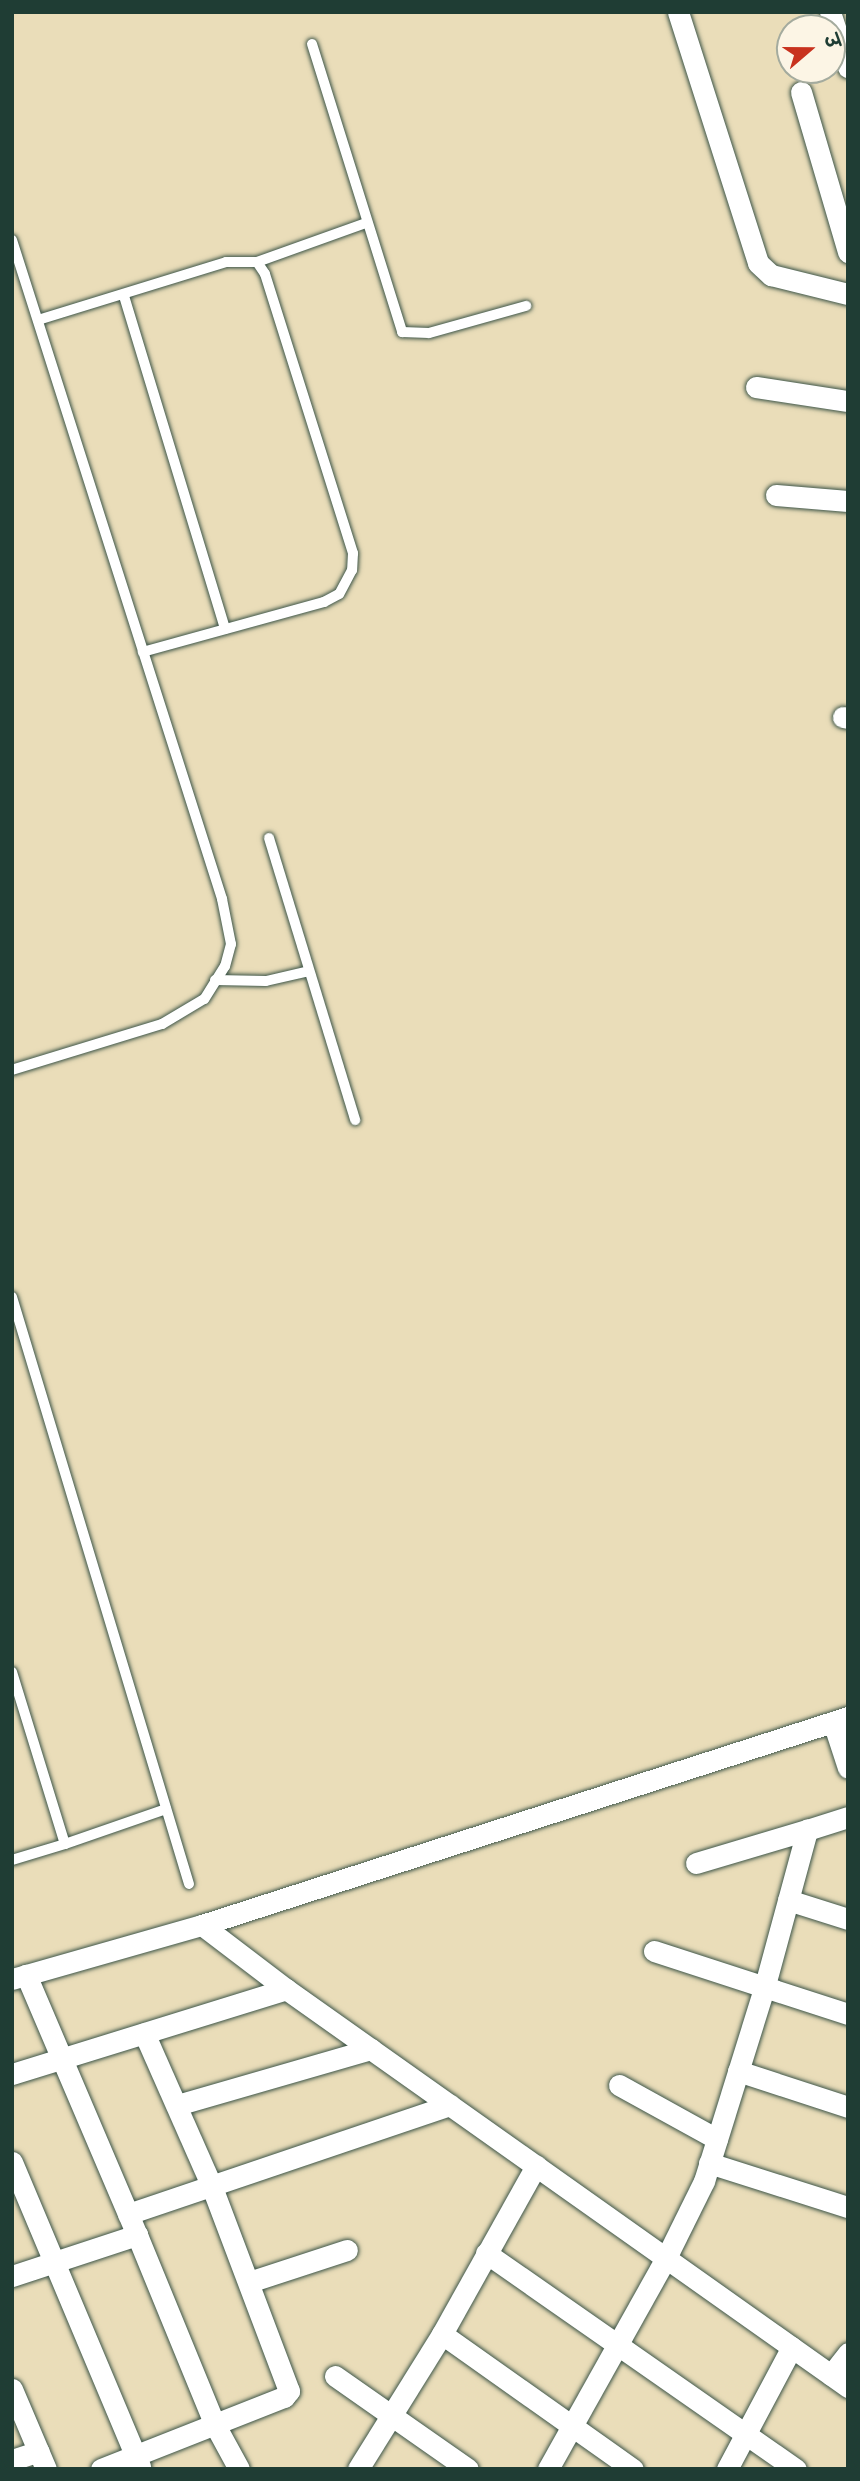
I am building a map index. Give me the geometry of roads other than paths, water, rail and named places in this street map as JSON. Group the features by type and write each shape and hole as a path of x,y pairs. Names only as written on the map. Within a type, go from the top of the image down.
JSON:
{"street":[{"path":"678,12 758,264 771,275 848,294"},
{"path":"830,12 848,68"},
{"path":"801,92 848,252"},
{"path":"757,387 848,401"},
{"path":"776,495 848,501"},
{"path":"239,2469 215,2425 61,2059 19,1977 202,1925 840,1719 848,1768"},
{"path":"696,1863 848,1817"},
{"path":"548,2469 666,2258 709,2163 765,1985 807,1830"},
{"path":"788,1900 848,1919"},
{"path":"202,1925 286,1989 840,2381 848,2353"},
{"path":"654,1951 848,2014"},
{"path":"12,2074 286,1989"},
{"path":"101,2469 138,2462 215,2425 284,2397 289,2391 212,2187 144,2033"},
{"path":"177,2105 371,2049"},
{"path":"738,2071 848,2108"},
{"path":"619,2085 717,2139"},
{"path":"128,2214 450,2105"},
{"path":"12,2162 138,2462"},
{"path":"709,2163 848,2207"},
{"path":"358,2469 442,2334 536,2166"},
{"path":"12,2276 137,2235"},
{"path":"249,2282 347,2250"},
{"path":"486,2253 796,2469"},
{"path":"442,2334 633,2469"},
{"path":"727,2469 792,2347"},
{"path":"335,2376 468,2469"},
{"path":"12,2389 43,2460 12,2460"}],"lane":[{"path":"312,44 402,332 429,334 526,306"},
{"path":"38,320 124,296 226,262 257,262 366,223"},
{"path":"12,240 222,899 231,944 204,999 162,1024 12,1070"},
{"path":"143,652 340,594 352,570 354,553 265,274 257,262"},
{"path":"124,296 225,629"},
{"path":"269,838 355,1121"},
{"path":"215,980 266,981 309,971"},
{"path":"12,1297 189,1884"},
{"path":"12,1672 65,1844"},
{"path":"12,1860 166,1809"}]}
